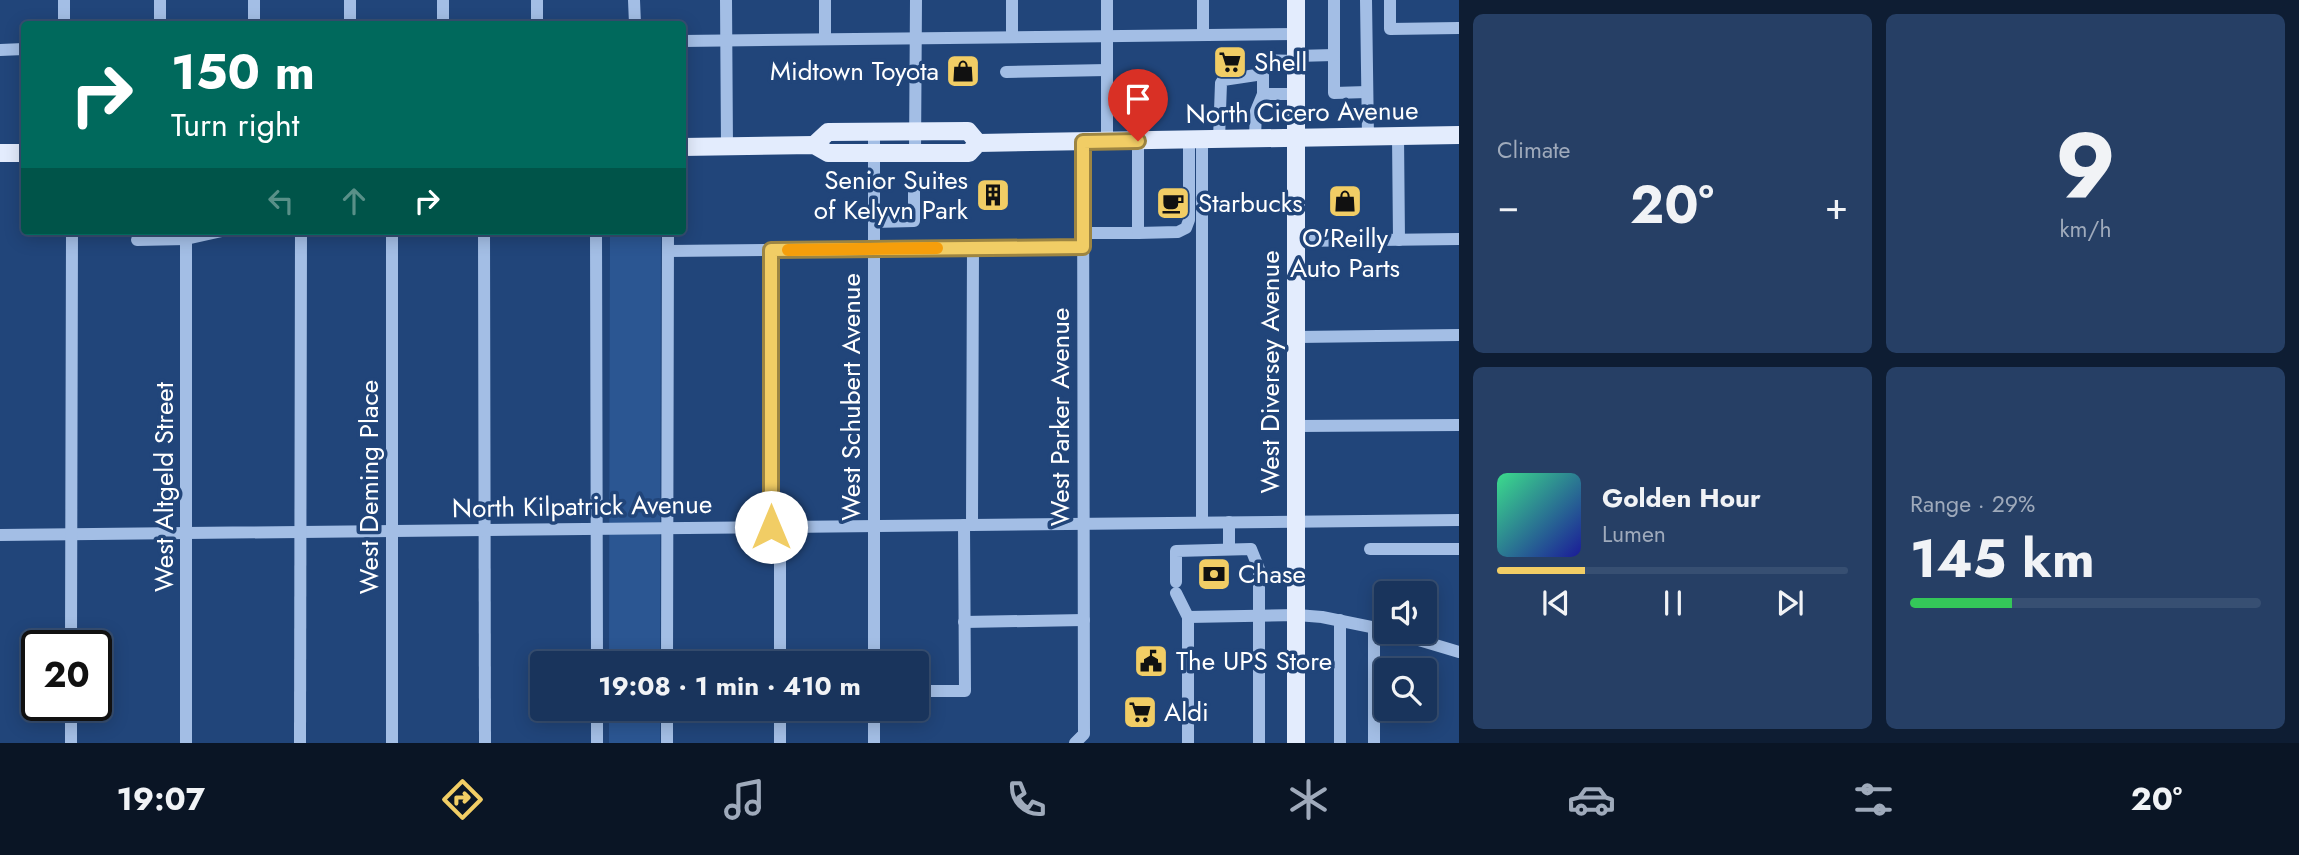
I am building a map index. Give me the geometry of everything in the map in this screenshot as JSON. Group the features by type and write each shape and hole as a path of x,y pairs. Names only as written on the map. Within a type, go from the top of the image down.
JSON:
{"main road":[{"name":"West Diversey Avenue","path":"1296,0 1296,743"},
{"name":"North Cicero Avenue","path":"814,145 828,132 874,131 968,131 978,143"},
{"name":"North Cicero Avenue","path":"686,147 814,145 828,153 969,153 978,143 1459,135"},
{"path":"0,153 21,153"}],"street":[{"path":"64,0 64,21"},
{"path":"160,0 160,21"},
{"path":"254,0 254,21"},
{"path":"350,0 350,21"},
{"path":"443,0 443,21"},
{"path":"537,0 537,21"},
{"path":"635,0 635,21"},
{"path":"726,0 727,146"},
{"path":"825,0 825,39"},
{"path":"915,153 916,0"},
{"path":"1012,0 1012,37"},
{"path":"1107,0 1107,141"},
{"path":"1203,0 1203,35"},
{"path":"1334,0 1334,93 1367,92"},
{"path":"1366,0 1368,136"},
{"path":"1390,0 1390,29 1459,28"},
{"path":"686,41 1296,34"},
{"path":"0,50 21,49"},
{"path":"1255,138 1256,111 1263,94 1263,64 1266,60 1334,55"},
{"path":"1006,72 1107,70"},
{"path":"1083,233 1178,232 1186,228 1203,139 1221,83 1233,78 1263,74"},
{"path":"1263,94 1296,94"},
{"name":"West Schubert Avenue","path":"874,131 874,651"},
{"path":"1398,136 1399,240"},
{"path":"1202,522 1203,139"},
{"path":"1138,141 1138,233"},
{"name":"West Parker Avenue","path":"1075,743 1084,733 1083,142"},
{"path":"874,222 914,221 914,178"},
{"path":"71,630 72,235"},
{"path":"137,240 187,235"},
{"name":"West Altgeld Street","path":"187,235 187,743"},
{"path":"300,235 300,743"},
{"name":"West Deming Place","path":"392,235 392,743"},
{"path":"484,235 485,743"},
{"path":"596,235 597,651"},
{"path":"667,651 668,235"},
{"path":"1296,241 1459,239"},
{"path":"668,251 1083,247"},
{"path":"929,691 965,691 972,248"},
{"path":"771,250 780,651"},
{"path":"1297,337 1459,335"},
{"path":"1297,426 1459,425"},
{"name":"North Kilpatrick Avenue","path":"0,535 1459,520"},
{"path":"1229,522 1229,548"},
{"path":"1188,743 1188,617 1176,587 1176,551 1229,548 1251,549 1259,569 1259,743"},
{"path":"1370,549 1459,549"},
{"path":"1188,617 1297,615 1374,628"},
{"path":"964,622 1084,620"},
{"path":"1340,620 1340,743"},
{"path":"1374,743 1379,644"},
{"path":"1432,644 1459,652"},
{"path":"71,721 71,743"},
{"path":"597,721 597,743"},
{"path":"667,721 667,743"},
{"path":"780,721 780,743"},
{"path":"874,721 874,743"}],"shaded area":[{"path":"610,235 661,235 660,651 609,651"},
{"path":"609,721 660,721 660,743 609,743"}],"slow traffic":[{"path":"788,250 937,248"}],"place":[{"name":"Shell","path":"1230,62"},
{"name":"Midtown Toyota","path":"963,71"},
{"name":"Senior Suites of Kelyvn Park","path":"993,195"},
{"name":"O'Reilly Auto Parts","path":"1345,201"},
{"name":"Starbucks","path":"1173,203"},
{"name":"Chase","path":"1214,574"},
{"name":"The UPS Store","path":"1151,661"},
{"name":"Aldi","path":"1140,712"}],"route":[{"path":"771,527 771,250 1083,247 1083,142 1138,141"}]}
